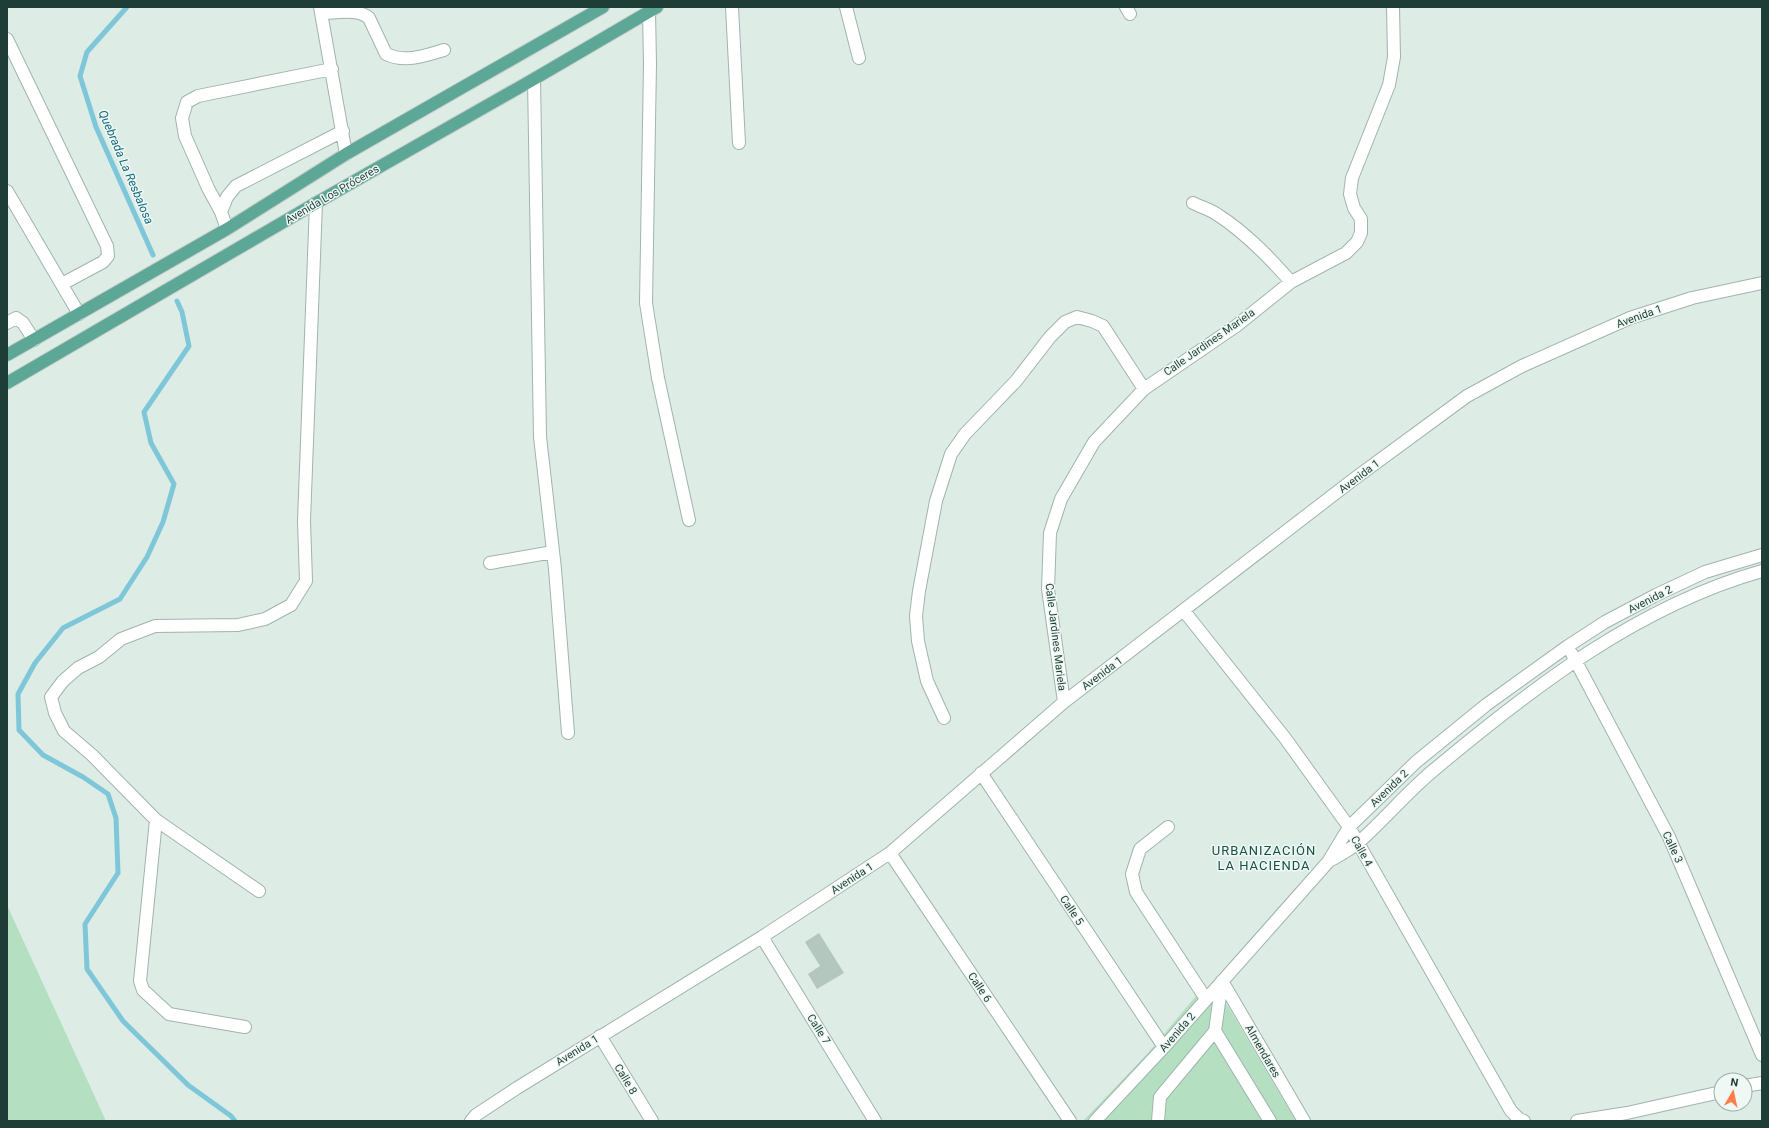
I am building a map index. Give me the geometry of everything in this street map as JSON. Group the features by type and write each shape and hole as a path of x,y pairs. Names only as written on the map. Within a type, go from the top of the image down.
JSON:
{"main road":[{"path":"7,355 227,229 346,154 597,9"},
{"name":"Avenida Los Próceres","path":"7,383 653,9"}],"street":[{"path":"732,7 739,143"},
{"path":"846,7 859,58"},
{"name":"Calle Jardines Mariela","path":"1064,702 1048,589 1050,533 1060,498 1094,442 1144,389 1236,326 1291,282 1346,253 1357,242 1361,233 1361,218 1354,208 1350,194 1352,178 1389,85 1394,57 1393,7"},
{"path":"653,9 646,303 658,378 689,520"},
{"path":"346,154 321,10 358,12 365,14 369,18 386,54 395,58 408,59 444,50"},
{"path":"7,39 107,246 108,256 103,262 62,284"},
{"path":"227,229 222,212 208,188 185,136 182,118 186,102 198,96 332,69"},
{"path":"534,79 540,437 553,552 568,733"},
{"path":"222,212 227,197 236,186 343,131"},
{"path":"7,191 79,314"},
{"path":"259,891 156,820 92,755 64,731 55,713 51,697 63,681 78,668 99,657 121,638 155,626 238,625 265,619 291,605 306,581 304,521 316,203"},
{"path":"1193,204 1218,214 1262,250 1291,282"},
{"name":"Avenida 1","path":"471,1121 476,1115 517,1088 762,937 890,853 1064,702 1354,479 1467,396 1522,366 1630,318 1692,298 1762,282"},
{"path":"944,718 927,681 918,640 916,616 919,591 936,501 951,454 965,434 1016,381 1050,337 1065,322 1077,317 1103,326 1144,389"},
{"path":"7,323 16,318 23,323 34,340"},
{"path":"490,563 553,552"},
{"name":"Avenida 2","path":"1095,1121 1164,1047 1328,862 1349,827 1416,762 1486,705 1568,646 1605,622 1705,572 1762,555"},
{"path":"1328,862 1358,843 1434,770 1503,713 1575,660 1635,624 1688,598 1738,578 1762,571"},
{"name":"Calle 4","path":"1184,611 1285,738 1349,827 1511,1110 1519,1119 1524,1121"},
{"name":"Calle 3","path":"1568,646 1669,837 1762,1055"},
{"name":"Calle 5","path":"981,773 1164,1047"},
{"path":"156,820 140,981 143,990 169,1014 245,1027"},
{"path":"1168,827 1140,849 1132,874 1136,892 1206,999"},
{"name":"Calle 6","path":"890,853 1070,1121"},
{"name":"Calle 7","path":"762,937 875,1121"},
{"path":"1158,1121 1160,1097 1215,1031 1222,981"},
{"name":"Almendares","path":"1222,981 1304,1121"},
{"path":"1215,1031 1270,1121"},
{"name":"Calle 8","path":"600,1036 652,1121"},
{"path":"1577,1121 1626,1113 1713,1094"}],"green space":[{"path":"7,905 106,1121 7,1121"},
{"path":"1200,991 1226,1003 1296,1121 1083,1121 1148,1053"}],"building":[{"path":"819,933 844,973 817,989 808,974 820,966 805,942"}],"waterway":[{"name":"Quebrada La Resbalosa","path":"127,7 87,52 80,76 96,127 153,255"},
{"path":"177,301 182,312 189,346 144,412 151,443 174,484 163,522 147,557 120,599 63,628 35,663 18,694 19,730 43,755 83,777 108,794 116,818 118,873 85,924 87,969 123,1021 188,1085 231,1116 235,1121"}],"district":[{"name":"URBANIZACIÓN LA HACIENDA","path":"1264,858"}]}
